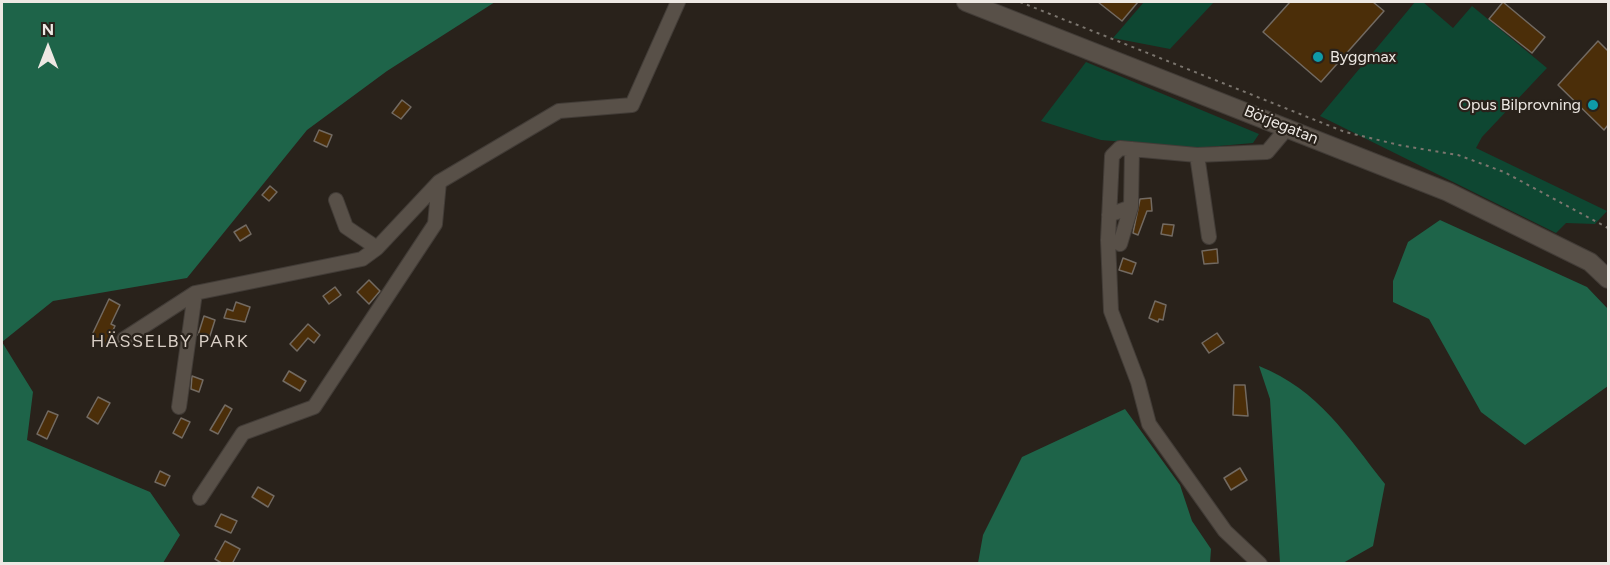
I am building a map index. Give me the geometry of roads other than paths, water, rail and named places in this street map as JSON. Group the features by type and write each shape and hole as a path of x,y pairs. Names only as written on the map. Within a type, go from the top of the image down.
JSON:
{"main road":[{"name":"Börjegatan","path":"966,2 1448,192 1590,262 1608,279"},
{"name":"Börjegatan","path":"1590,262 1608,264"}],"street":[{"path":"124,339 195,293 362,259 377,248 439,182 559,111 632,105 678,2"},
{"path":"1260,564 1225,531 1149,424 1138,382 1111,310 1109,215 1112,156 1120,148 1197,154 1267,152 1288,127"},
{"path":"1120,244 1131,207 1132,149"},
{"path":"1197,154 1209,237"},
{"path":"200,498 243,434 314,407 435,224 439,182"},
{"path":"336,200 346,227 377,248"},
{"path":"1109,215 1131,207"},
{"path":"179,407 195,293"}],"place":[{"name":"Byggmax","path":"1318,57"},
{"name":"Opus Bilprovning","path":"1593,105"}],"district":[{"name":"HÄSSELBY PARK","path":"170,342"}]}
